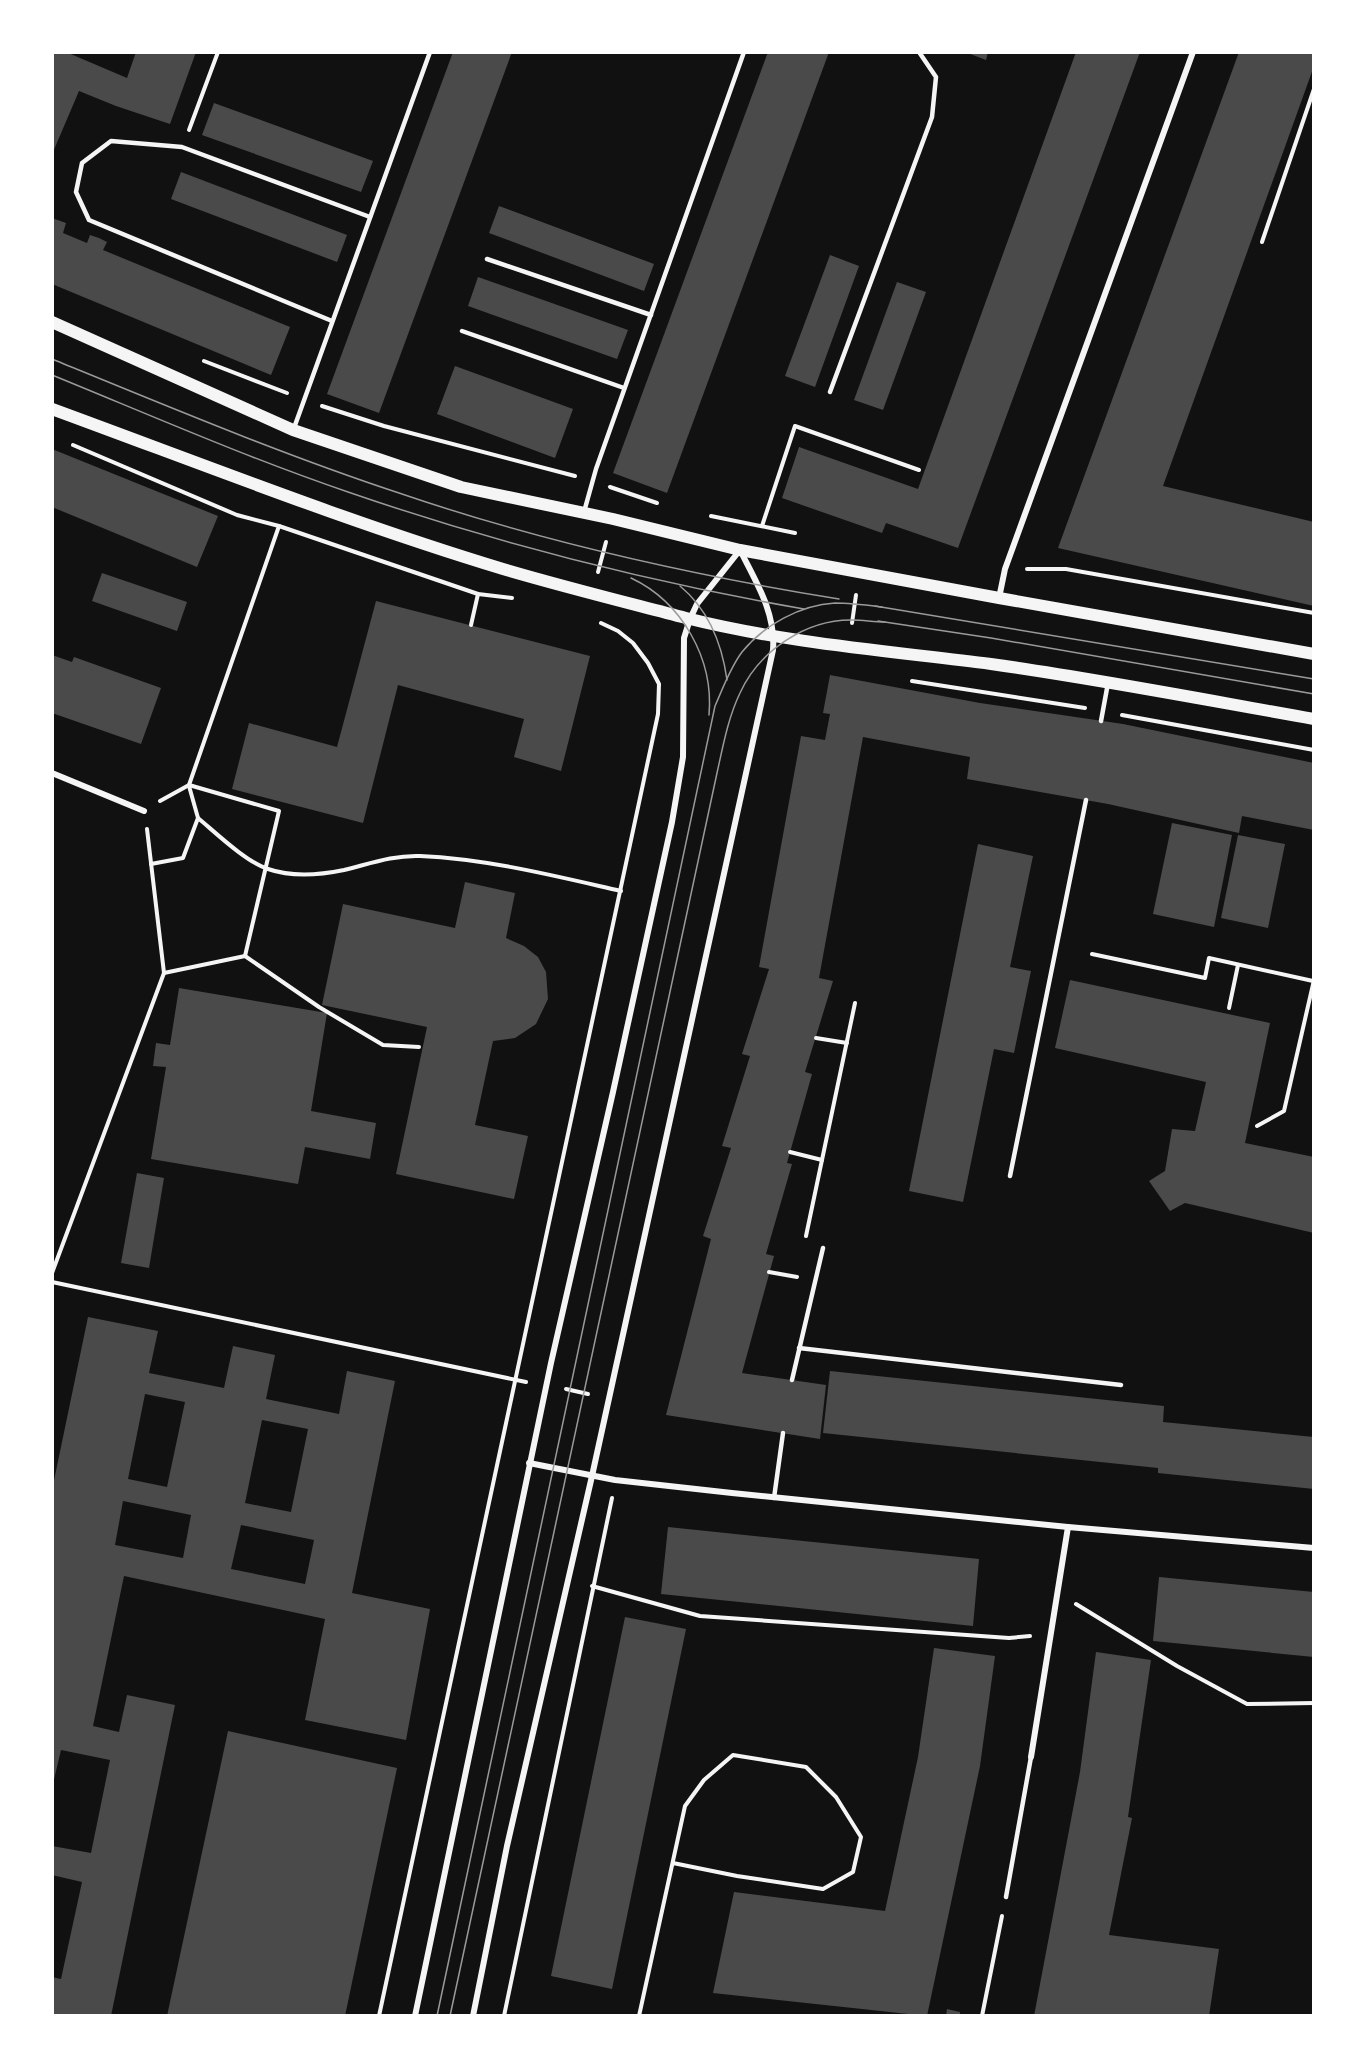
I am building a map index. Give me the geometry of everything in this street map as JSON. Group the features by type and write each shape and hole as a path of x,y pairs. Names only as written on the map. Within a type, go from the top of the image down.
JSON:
{"main road":[{"path":"52,322 293,430 461,487 613,519 740,550 1314,654"},
{"path":"52,409 358,520 499,568 592,595 690,619 774,636 848,648 992,664 1314,719"}],"street":[{"path":"999,598 1005,569 1193,52"},
{"path":"415,2016 529,1463 672,822 683,757 684,638 690,619 706,591 740,550 766,603 773,624 773,650 592,1476 507,1846 473,2016"},
{"path":"52,773 144,810"},
{"path":"529,1463 615,1480 774,1498 1314,1548"},
{"path":"1031,1757 1068,1527"}],"lane":[{"path":"293,430 430,52"},
{"path":"583,513 624,388 744,52"},
{"path":"830,392 932,117 936,76 919,52"},
{"path":"332,321 89,220 76,192 82,163 111,141 182,147 370,217"},
{"path":"487,259 651,315"},
{"path":"462,331 624,388"},
{"path":"1101,721 1108,683"},
{"path":"1010,1176 1086,800"},
{"path":"792,1380 823,1248"},
{"path":"799,1348 1121,1385"},
{"path":"774,1498 783,1433"},
{"path":"1006,1896 1031,1757"}],"path":[{"path":"182,147 218,52"},
{"path":"1262,242 1314,89"},
{"path":"194,357 303,399 384,426 593,481 663,504"},
{"path":"762,526 795,426 919,470"},
{"path":"63,441 237,515 279,526 478,594 499,598 520,598"},
{"path":"379,2016 658,714 659,684 648,663 633,643 618,631 586,616 620,491"},
{"path":"707,515 796,534"},
{"path":"279,526 189,785 198,818 231,846 266,869 300,875 342,870 386,858 446,857 505,866 621,891"},
{"path":"1005,569 1066,569 1314,613"},
{"path":"848,648 860,572"},
{"path":"471,625 478,594"},
{"path":"901,680 1103,711 1314,750"},
{"path":"52,1273 164,973 144,810 189,785 279,811 245,956"},
{"path":"151,864 183,858 198,818"},
{"path":"1092,954 1204,978 1209,958 1313,980 1284,1111 1257,1126"},
{"path":"164,973 245,956 319,1007 383,1045 419,1047"},
{"path":"1229,1008 1238,964"},
{"path":"805,1242 855,1004"},
{"path":"816,1038 847,1043"},
{"path":"790,1152 822,1160"},
{"path":"797,1278 800,1266"},
{"path":"769,1272 815,1281"},
{"path":"52,1282 609,1399"},
{"path":"569,1579 700,1616 1009,1638 1051,1634"},
{"path":"1057,1593 1177,1666 1247,1704 1314,1703"},
{"path":"639,2016 673,1863 686,1806 704,1780 733,1755 806,1767 836,1797 861,1837 853,1872 823,1889 736,1876 673,1863"},
{"path":"982,2016 1006,1896"}],"building":[{"path":"52,52 66,52 127,78 136,52 196,52 170,124 79,91 53,152"},
{"path":"453,52 512,52 379,413 327,394"},
{"path":"768,52 829,52 667,493 613,473"},
{"path":"965,52 988,52 986,60"},
{"path":"1076,52 1140,52 958,548 886,523 882,533 782,498 799,447 918,489"},
{"path":"1239,52 1314,52 1314,66 1163,486 1314,522 1314,606 1058,548"},
{"path":"214,103 373,161 361,192 202,135"},
{"path":"181,172 347,235 337,262 171,199"},
{"path":"499,206 654,264 644,291 489,233"},
{"path":"52,218 66,223 63,233 87,243 90,235 99,238 107,242 103,250 290,327 271,375 52,284"},
{"path":"830,255 859,266 815,387 785,376"},
{"path":"478,277 628,330 617,359 468,306"},
{"path":"897,282 926,292 883,410 854,400"},
{"path":"455,366 573,409 555,458 437,414"},
{"path":"52,449 218,516 197,567 52,507"},
{"path":"102,573 187,602 177,631 92,601"},
{"path":"376,601 590,656 561,771 514,757 524,719 398,685 363,823 232,789 249,723 337,747"},
{"path":"52,655 72,662 74,657 161,688 141,744 52,713"},
{"path":"830,675 980,703 1123,724 1314,763 1314,830 1242,816 1239,833 1108,804 967,779 970,757 863,737 819,978 833,981 805,1072 812,1074 787,1163 792,1164 766,1254 774,1256 742,1373 826,1385 820,1439 666,1415 711,1239 703,1236 731,1148 722,1146 750,1056 742,1054 769,969 759,967 801,736 825,740 830,714 823,713"},
{"path":"1172,823 1232,835 1214,927 1153,914"},
{"path":"1238,835 1285,844 1268,928 1221,918"},
{"path":"978,844 1033,856 1010,967 1031,971 1014,1053 994,1049 963,1202 909,1191"},
{"path":"465,882 515,893 506,938 524,946 538,957 546,972 548,999 536,1024 515,1038 493,1041 475,1125 528,1136 514,1199 396,1174 427,1027 322,1005 343,904 455,928"},
{"path":"1070,980 1270,1023 1245,1143 1314,1157 1314,1233 1185,1203 1170,1211 1149,1181 1165,1171 1172,1129 1195,1131 1206,1082 1055,1048"},
{"path":"179,988 327,1013 311,1111 376,1123 370,1159 305,1147 298,1184 151,1159 166,1067 153,1066 156,1043 170,1045"},
{"path":"137,1173 164,1178 149,1268 121,1263"},
{"path":"88,1317 158,1331 149,1373 224,1388 233,1346 275,1355 266,1399 339,1414 347,1371 395,1381 352,1593 430,1609 406,1740 305,1720 325,1619 124,1576 93,1726 119,1732 127,1695 175,1705 111,2016 52,2016 52,1977 61,1979 82,1882 52,1875 52,1846 91,1853 110,1760 61,1750 52,1788 52,1490","holes":["145,1394 185,1402 167,1487 128,1479","262,1420 308,1429 291,1512 245,1503","123,1501 191,1515 183,1558 115,1545","241,1525 314,1540 305,1584 231,1569"]},
{"path":"830,1371 1164,1406 1163,1422 1314,1437 1314,1489 1158,1473 1158,1468 823,1433"},
{"path":"668,1527 979,1559 973,1626 661,1594"},
{"path":"1159,1577 1314,1592 1314,1657 1153,1641"},
{"path":"625,1617 686,1629 612,1989 551,1976"},
{"path":"934,1648 995,1656 980,1766 927,2016 713,1993 734,1892 885,1911 918,1757"},
{"path":"1096,1652 1151,1660 1128,1817 1132,1818 1109,1935 1219,1949 1209,2016 1034,2016 1080,1772"},
{"path":"228,1731 397,1768 345,2016 167,2016"},
{"path":"947,2009 960,2012 960,2016 946,2016"}],"tram line":[{"path":"52,359 268,446 453,511 562,542 672,568 839,599"},
{"path":"52,375 273,465 404,511 573,560 804,609"},
{"path":"631,578 649,588 665,602 691,634 706,673 709,715"},
{"path":"680,586 690,595 706,617 718,641 727,680"},
{"path":"437,2016 715,706 730,671 742,652 772,625 796,612 822,605 835,603 882,607"},
{"path":"875,606 1314,679"},
{"path":"450,2016 729,722 748,678 759,664 786,640 818,625 835,621 885,622"},
{"path":"878,621 991,638 1314,694"}]}
